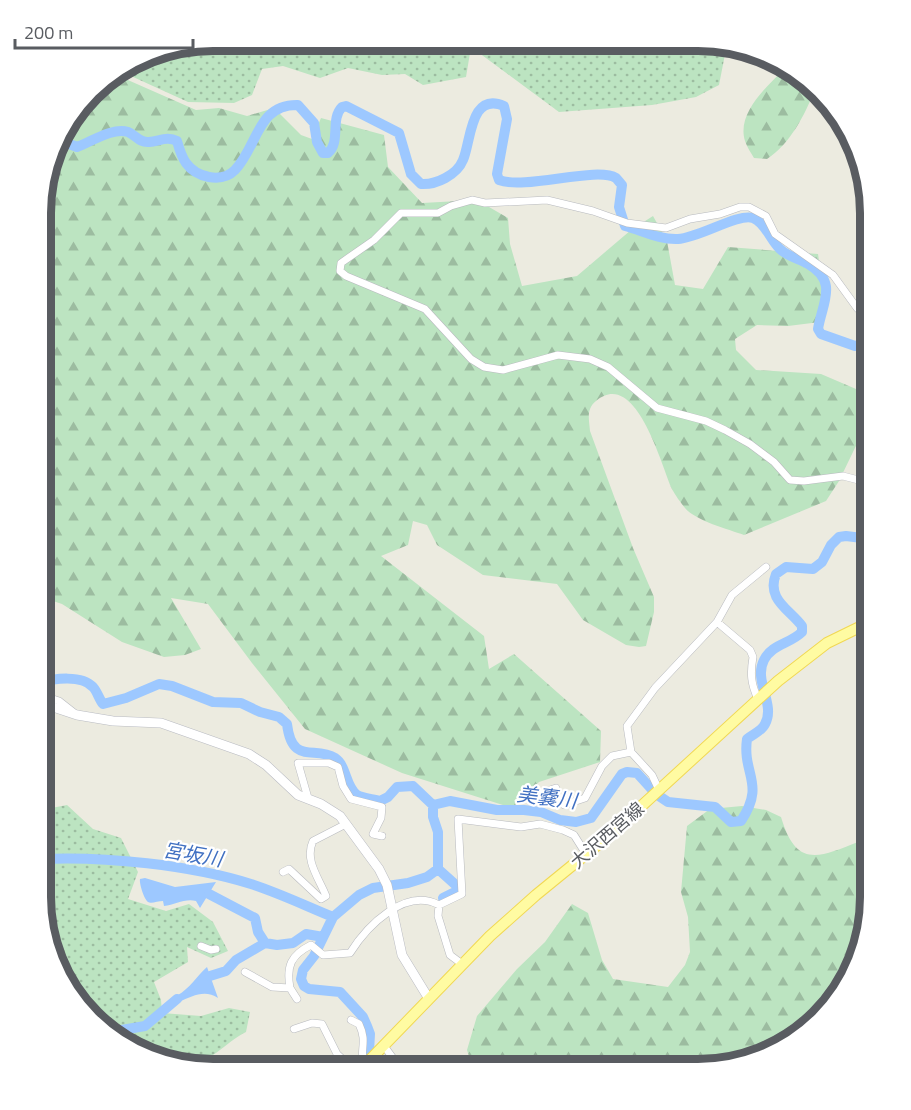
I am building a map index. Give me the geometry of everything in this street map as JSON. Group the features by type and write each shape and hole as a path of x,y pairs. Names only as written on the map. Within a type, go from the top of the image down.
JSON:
{"main road":[{"name":"大沢西宮線","path":"370,1059 490,936 586,854 795,666 827,643 860,627"}],"street":[{"path":"860,311 833,275 775,234 766,216 749,207 690,219 666,228 618,221 593,211 547,200 485,203 472,200 451,206 438,213 401,213 374,240 341,263 340,271 366,286 425,309 471,359 484,367 503,370 558,355 590,359 608,367 657,408 706,421 750,444 774,462 790,480 804,481 843,476 860,480"},
{"path":"656,792 652,775 631,752 627,726 655,688 717,622 732,595 766,567"},
{"path":"717,622 750,650 753,657 752,686 762,696"},
{"path":"51,698 59,701 77,715"},
{"path":"51,706 77,715 112,721 161,723 254,756 289,788 340,816 379,868 387,885 402,955 429,999"},
{"path":"556,788 541,793 564,805 585,798 602,766 612,756 631,752"},
{"path":"308,798 298,763 329,763 338,767 343,786 351,799 382,807 381,818 373,834 382,836"},
{"path":"439,905 462,894 458,819 521,827 540,824 563,830 574,836 586,854"},
{"path":"283,872 289,869 321,899 326,896 309,856 310,846 313,841 346,824"},
{"path":"297,999 290,988 287,972 292,961 305,948 311,945 323,955 350,953 357,941 393,908 416,900 428,899 439,905"},
{"path":"439,905 438,916 450,955 462,964"},
{"path":"201,946 211,950 216,949"},
{"path":"245,972 272,987 290,988"},
{"path":"351,1020 359,1024 365,1036 363,1059"},
{"path":"294,1029 312,1023 322,1024 337,1054 342,1059"},
{"path":"384,1046 394,1059"}],"green space":[{"path":"470,51 466,77 423,85 405,74 382,75 348,68 320,78 283,66 262,69 252,95 234,103 188,102 129,75 151,63 192,52"},
{"path":"476,51 698,51 725,53 719,85 696,97 652,105 559,112"},
{"path":"780,73 811,97 790,137 767,159 754,158 745,141 743,130 750,110 763,91"},
{"path":"124,78 196,110 219,108 247,116 274,108 301,135 312,139 321,118 384,135 388,167 422,203 477,200 508,218 510,244 522,286 577,276 631,230 653,216 667,241 675,285 703,289 728,247 818,254 824,294 820,322 788,326 757,325 735,339 736,350 756,370 821,374 860,391 860,437 839,481 826,501 744,535 713,524 690,513 676,496 654,443 635,408 623,397 610,394 596,401 591,407 590,431 633,548 654,597 654,612 646,646 626,645 583,620 557,584 483,575 437,545 427,525 413,521 408,545 381,556 484,636 489,669 514,654 601,731 600,762 539,782 512,808 402,773 305,729 208,604 171,598 201,649 185,655 164,657 122,642 62,604 51,600 52,192 63,151 78,123 106,91"},
{"path":"67,805 93,829 121,838 138,872 128,899 166,911 189,904 213,922 228,951 211,958 187,947 188,962 154,982 161,1000 162,1013 201,1016 229,1008 250,1012 246,1032 205,1059 181,1056 141,1042 123,1032 91,1004 78,987 63,959 52,918 51,808"},
{"path":"742,806 766,810 781,817 794,845 801,852 810,855 831,852 858,842 860,838 860,908 857,929 843,969 833,987 813,1012 797,1026 770,1042 730,1056 709,1059 470,1059 467,1050 477,1016 517,969 545,942 572,904 588,913 602,960 613,979 668,987 685,965 690,952 688,917 681,892 687,826 710,809"}],"water":[{"path":"145,878 175,887 216,882 200,908 196,901 192,900 164,906 163,901 151,903 146,900 140,881"},
{"path":"207,967 218,998 203,994 179,1002 178,995"}],"waterway":[{"path":"67,143 77,147 109,133 122,131 146,142 173,140 177,141 183,158 190,168 202,175 216,178 235,170 266,119 274,111 284,107 298,105 314,123 317,142 323,153 328,153 334,143 338,112 346,106 399,133 411,174 421,184 427,184 439,181 456,170 463,160 478,112 484,106 493,103 504,106 507,119 497,174 499,180 526,182 593,175 607,175 616,178 622,185 619,207 625,226 665,238 687,238 728,222 746,217 753,218 761,223 777,246 790,256 808,264 823,278 826,294 818,329 821,334 855,346 860,345"},
{"name":"美嚢川","path":"369,1059 370,1034 363,1017 340,992 309,989 304,986 301,979 303,970 314,956 333,917 359,895 373,888 408,883 427,877 438,869 438,832 433,817 433,805 450,801 497,810 541,812 560,820 576,822 591,818 622,774 627,772 637,773 656,794 668,802 715,807 731,822 741,821 748,808 753,788 747,762 747,739 762,729 768,716 761,668 767,655 776,647 802,632 802,626 776,597 774,590 776,574 786,567 813,569 822,562 831,545 839,537 860,538"},
{"path":"51,680 75,679 88,683 96,691 103,704 126,698 159,684 172,686 213,702 241,703 260,712 279,717 287,724 290,737 299,750 335,758 342,766 350,787 357,795 380,801 388,797 397,787 413,786 433,805"},
{"name":"宮坂川","path":"51,859 147,863 227,877 282,895 333,917"},
{"path":"438,869 458,887 457,891 443,898"},
{"path":"209,894 255,918 258,932 265,943"},
{"path":"210,976 226,971 236,960 265,943 277,945 293,943 306,934 323,937"},
{"path":"121,1030 145,1026 177,999"}]}
